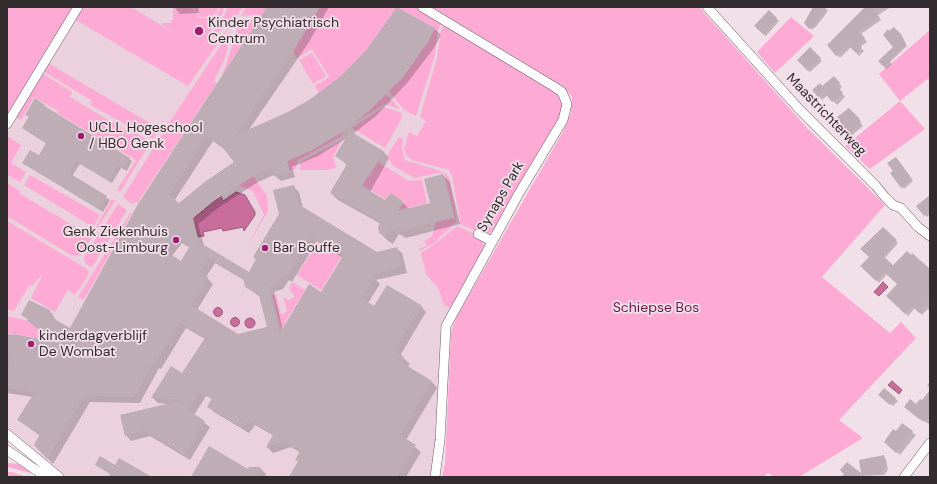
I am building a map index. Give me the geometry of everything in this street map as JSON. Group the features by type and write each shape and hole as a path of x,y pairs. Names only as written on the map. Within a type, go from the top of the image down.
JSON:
{"street":[{"path":"7,124 78,7"},
{"name":"Synaps Park","path":"422,7 562,92 567,104 563,120 492,241 446,326 440,440 435,477"},
{"name":"Maastrichterweg","path":"707,7 800,110 876,186 884,197 893,205 901,208 918,227 930,236"},
{"path":"478,234 492,241"},
{"path":"7,434 59,477"},
{"path":"904,477 930,442"},
{"path":"18,443 8,451 46,477"},
{"path":"7,461 18,459 31,453"}],"shaded area":[{"path":"81,7 416,7 449,26 496,224 442,327 434,461 431,477 64,477 7,427 7,133"},
{"path":"236,192 245,195 255,212 255,215 244,231 243,227 223,231 222,228 203,232 204,236 198,237 194,222 191,220 221,196 223,201"},
{"path":"883,282 888,287 879,296 874,292"},
{"path":"216,308 220,308 222,312 220,316 216,316 214,314 214,310"},
{"path":"235,317 240,322 235,327 230,322"},
{"path":"248,318 252,318 254,319 254,327 248,328 245,325 245,321"},
{"path":"892,381 902,390 899,394 888,385"}],"green space":[{"path":"7,7 73,7 7,117"},
{"path":"81,7 131,7 176,34 160,23 170,23 173,19 173,8 193,8 201,18 213,18 219,12 220,7 224,7 222,14 210,32 210,40 216,41 229,28 188,86 74,19"},
{"path":"195,7 218,7 217,12 212,16 201,17 195,11"},
{"path":"227,7 243,7 236,18 232,19 213,38 212,34 226,12"},
{"path":"246,7 267,7 260,18 255,15 241,16"},
{"path":"320,7 397,7 367,49 341,76 319,93 315,86 329,77 312,49 297,58 293,51"},
{"path":"398,7 416,7 442,23 438,29 435,55 416,116 404,110 389,91 413,63 435,28"},
{"name":"Schiepse Bos","path":"432,7 699,7 808,129 885,205 822,277 890,333 901,322 916,338 839,420 863,438 799,477 774,477 768,473 763,477 442,477 445,463 451,332 457,316 564,130 571,113 572,97 564,87"},
{"path":"791,17 814,36 775,73 757,52"},
{"path":"254,19 258,21 223,76 222,75 240,20"},
{"path":"445,24 556,92 560,97 562,105 561,115 497,228 489,233 478,232 458,223 460,221 452,176 449,170 412,160 406,155 404,149 409,132 417,136 426,121 420,117 437,58 441,30"},
{"path":"930,30 930,77 900,101 879,74"},
{"path":"230,31 226,56 214,81 217,83 138,202 132,204 123,197 169,123"},
{"path":"312,53 326,76 313,84 299,60"},
{"path":"48,63 160,129 153,139 90,105 92,101 43,71"},
{"path":"42,73 72,92 70,97 132,134 134,132 151,142 120,192 117,190 136,160 57,113 58,111 34,97 21,120 15,117"},
{"path":"386,94 400,109 385,104 355,122"},
{"path":"900,101 925,129 870,169 845,146"},
{"path":"384,107 402,113 401,120 385,148 352,128"},
{"path":"344,131 340,137 298,160 296,169 290,171 288,163 279,165 312,150"},
{"path":"7,136 21,145 11,163 26,172 20,182 7,175"},
{"path":"399,137 403,139 402,149 405,160 444,172 415,178 393,166 387,156"},
{"path":"342,140 333,157 336,168 327,170 299,170 301,162"},
{"path":"378,162 409,181 422,180 427,203 399,210 404,201 389,193 385,199 362,185 364,175 369,177"},
{"path":"445,172 449,178 457,221 434,243 420,251 419,249 427,246 424,241 432,236 436,222 455,218"},
{"path":"30,175 100,215 93,227 24,185"},
{"path":"253,176 267,196 268,209 248,245 264,215 253,191 238,185"},
{"path":"7,183 20,191 19,193 92,237 81,255 71,255 7,216"},
{"path":"112,199 115,201 97,229 95,228"},
{"path":"118,204 127,210 93,266 90,267 85,263 84,257"},
{"path":"131,212 132,213 84,300 78,297"},
{"path":"7,221 87,269 89,274 75,295 68,290 55,312 31,298 43,274 34,284 28,287 14,311 7,309"},
{"path":"457,226 477,235 484,245 483,252 450,308 444,305 438,288 426,274 421,253"},
{"path":"318,242 342,256 321,290 297,275"},
{"path":"292,282 305,290 285,322 286,326 280,327 272,295 276,294 281,314 285,313 287,311 283,297 289,300 295,297 289,288"},
{"path":"7,316 25,320 48,334 45,339 7,333"},
{"path":"7,463 22,464 32,471 30,473 7,467"},
{"path":"7,472 12,472 27,477 7,477"}],"building":[{"path":"267,7 320,7 292,53 236,135 288,112 309,100 341,76 367,49 397,7 435,28 428,42 403,77 370,110 347,129 312,150 287,161 290,172 274,176 272,168 252,177 212,202 193,218 199,242 249,272 256,259 253,257 279,214 273,190 294,185 298,204 377,252 397,247 402,267 371,275 375,277 362,298 374,306 387,285 421,305 396,348 398,349 396,352 404,357 401,362 432,381 400,435 416,445 397,477 289,477 298,461 295,460 300,451 285,442 266,447 273,435 249,420 243,428 207,407 212,398 200,391 188,410 205,421 184,455 144,431 125,436 120,415 183,400 151,398 171,366 182,373 205,338 180,323 155,364 153,363 134,397 84,396 47,459 34,445 40,434 17,420 34,393 7,388 7,369 11,355 7,354 7,335 13,336 13,334 67,344 27,321 28,319 21,315 29,300 50,310 49,312 53,314 51,317 70,328 138,204","holes":["207,136 223,148 234,162 206,181 179,203 169,195","311,236 343,256 321,292 309,284 280,333 268,286 278,284 283,275 286,277","176,238 190,246 181,261 165,251","209,258 243,278 245,287 259,295 267,327 238,334 191,305 208,277 200,272"]},
{"path":"813,7 827,7 813,27 811,26 809,29 804,23"},
{"path":"865,7 872,7 879,17 859,31 865,38 858,44 862,47 856,53 848,45 836,56 827,45"},
{"path":"769,10 777,18 764,35 754,26"},
{"path":"894,27 901,34 906,44 889,59 891,61 884,67 878,61 893,47 883,35 888,29 889,31"},
{"path":"810,47 821,58 808,71 797,60"},
{"path":"834,76 840,83 837,86 843,93 832,102 824,92 818,97 812,90 820,83 822,86"},
{"path":"35,98 45,105 44,106 130,158 123,168 118,165 109,181 76,161 69,173 107,196 99,209 22,163 30,150 39,155 46,143 22,128 29,116 25,115"},
{"path":"849,108 860,119 858,120 861,124 848,134 837,117"},
{"path":"350,131 383,151 362,186 385,200 390,193 403,201 397,211 430,203 424,179 443,174 454,217 398,232 391,228 386,238 379,233 378,227 381,222 330,193 347,164 335,156"},
{"path":"896,157 912,179 901,188 890,173 893,171 887,163"},
{"path":"930,195 930,211 924,216 916,206"},
{"path":"883,227 897,240 883,256 893,265 907,251 911,255 912,253 930,269 930,293 926,297 930,302 919,313 912,306 905,314 886,296 897,284 884,272 876,281 860,266 869,257 860,249"},
{"path":"884,388 896,398 890,405 878,395"},
{"path":"930,390 930,416 925,422 904,407 910,399 916,404 920,399 922,400"},
{"path":"902,423 913,431 896,453 884,442 893,429 896,431"},
{"path":"209,446 248,469 249,467 260,467 259,471 255,477 191,477"},
{"path":"884,455 886,467 881,473 857,475 859,477 841,477 844,474 840,470 847,462 861,473 859,460"},
{"path":"100,456 115,465 119,458 152,477 108,477 110,474 95,465"}],"place":[{"name":"Kinder Psychiatrisch Centrum","path":"199,31"},
{"name":"UCLL Hogeschool / HBO Genk","path":"81,136"},
{"name":"Genk Ziekenhuis Oost-Limburg","path":"176,240"},
{"name":"Bar Bouffe","path":"265,248"},
{"name":"kinderdagverblijf De Wombat","path":"31,344"}]}
